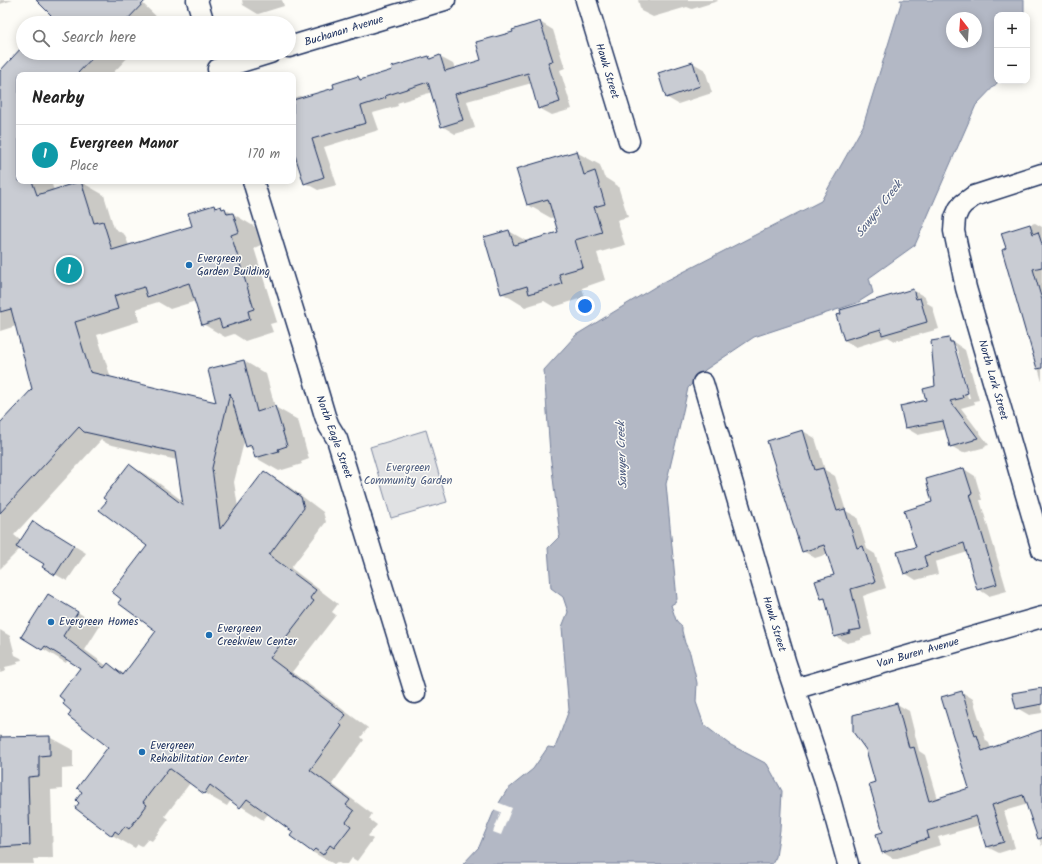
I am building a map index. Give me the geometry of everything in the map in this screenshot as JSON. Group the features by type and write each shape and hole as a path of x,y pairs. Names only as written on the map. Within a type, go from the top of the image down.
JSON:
{"street":[{"path":"197,0 202,16"},
{"name":"Buchanan Avenue","path":"296,45 445,0"},
{"name":"Hawk Street","path":"586,0 629,142"},
{"path":"217,66 241,60"},
{"name":"North Lark Street","path":"1042,174 974,196 959,209 955,218 954,231 966,288 1042,550"},
{"name":"North Eagle Street","path":"254,184 325,416 337,439 415,693"},
{"name":"Hawk Street","path":"703,383 794,689 825,781 848,864"},
{"name":"Van Buren Avenue","path":"794,689 1042,617"}],"green space":[{"name":"Evergreen Community Garden","path":"426,430 447,502 391,518 370,447"}],"water":[{"name":"Sawyer Creek","path":"900,0 1024,0 1024,12 994,12 994,84 996,84 976,105 915,245 869,278 873,293 857,303 754,337 705,370 688,388 666,484 677,599 676,602 671,605 676,620 682,627 685,643 690,653 697,683 696,702 704,725 729,744 767,764 782,791 780,830 776,857 772,864 463,864 479,847 494,811 507,790 533,769 548,747 555,748 569,710 562,627 568,612 563,597 551,588 548,548 560,536 550,453 544,370 576,335 658,285 821,201 863,126 901,3"}],"pier":[{"path":"497,802 512,808 501,835 493,832 501,812 493,809"}],"building":[{"path":"36,0 146,0 131,16 50,16 51,15"},
{"path":"540,21 553,61 548,62 560,102 538,109 528,73 455,94 463,120 441,127 428,82 385,96 386,98 361,106 366,123 312,139 324,177 304,184 296,159 296,99 334,88 333,84 358,76 360,80 392,70 391,67 429,56 430,59 440,55 445,71 481,60 476,42 513,32 512,30"},
{"path":"16,54 16,60 90,60 79,72 16,72 16,184 33,184 37,195 72,184 82,184 94,223 103,221 112,250 192,226 188,213 214,205 215,208 221,206 222,209 225,208 227,214 233,213 239,232 231,235 254,309 248,311 250,319 222,328 219,319 202,325 189,283 147,297 144,287 114,296 118,309 75,322 90,372 216,402 208,369 244,360 257,412 275,406 287,446 278,449 279,451 255,458 251,445 246,447 230,393 212,468 220,529 264,471 301,497 304,508 269,555 316,590 310,598 314,601 270,658 346,715 339,723 342,726 310,770 350,800 346,805 354,811 346,822 351,826 334,848 330,845 323,855 315,849 312,852 290,836 293,832 247,799 240,808 210,785 204,794 169,768 143,802 147,805 129,829 125,826 119,834 115,831 112,836 75,808 79,803 76,800 82,792 77,788 108,747 68,716 71,711 63,704 65,701 59,696 80,668 45,646 42,650 21,637 48,594 78,612 63,636 104,668 108,663 123,675 156,631 118,603 121,599 112,592 147,546 99,510 107,501 103,498 129,464 183,505 175,452 84,432 79,427 0,513 0,423 32,389 11,309 0,312 0,71"},
{"path":"693,62 700,86 666,98 658,73"},
{"path":"577,151 584,175 595,171 605,204 594,207 602,232 575,240 583,267 559,274 562,284 529,294 527,286 501,294 484,237 509,230 514,245 558,232 548,199 527,205 516,169"},
{"path":"1030,224 1033,234 1038,232 1042,244 1042,267 1033,269 1042,300 1042,368 1037,369 1002,250 1006,248 1001,233"},
{"path":"913,289 916,299 920,298 927,322 882,335 881,329 844,340 836,315 841,314 840,310"},
{"path":"949,338 950,342 953,342 968,393 962,395 963,398 950,401 978,438 950,447 943,421 905,428 900,406 926,400 923,389 935,386 931,341"},
{"path":"803,430 815,470 823,468 837,511 845,509 857,548 863,546 875,582 851,589 861,629 849,631 850,633 834,637 825,598 821,599 815,581 834,575 824,545 802,552 767,441"},
{"path":"964,468 972,493 970,494 997,584 977,590 964,543 924,556 927,567 904,574 897,552 916,547 904,511 932,502 926,479"},
{"path":"33,521 74,545 55,575 42,567 44,564 16,547"},
{"path":"1042,688 1042,704 1016,709 1012,693"},
{"path":"962,691 975,736 977,735 982,751 1042,730 1042,838 1038,839 1023,795 992,805 1004,842 986,847 976,816 927,831 929,838 882,853 876,834 883,832 869,784 875,782 866,750 853,732 853,715 897,703 909,748 914,747 929,801 969,788 941,697"},
{"path":"50,736 50,755 39,756 39,776 28,777 30,845 0,847 0,737"}],"place":[{"name":"Evergreen Garden Building","path":"189,265"},
{"name":"Evergreen Manor","path":"69,270"},
{"name":"Evergreen Homes","path":"51,622"},
{"name":"Evergreen Creekview Center","path":"209,635"},
{"name":"Evergreen Rehabilitation Center","path":"142,752"}]}
